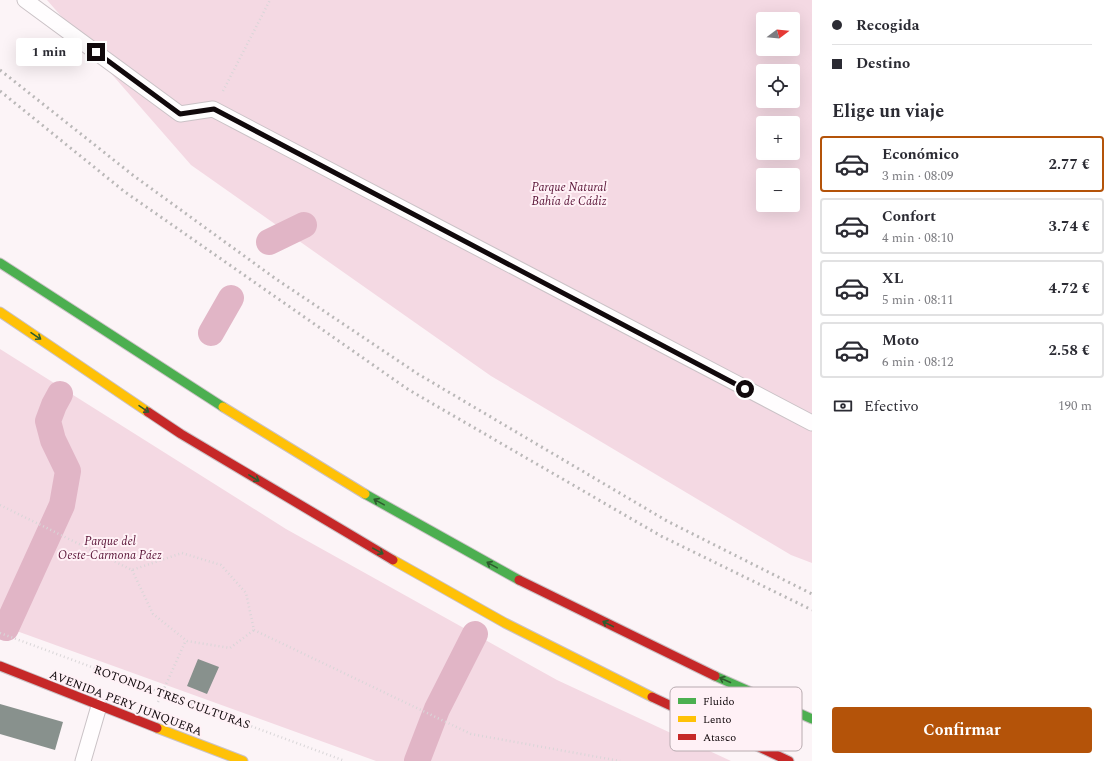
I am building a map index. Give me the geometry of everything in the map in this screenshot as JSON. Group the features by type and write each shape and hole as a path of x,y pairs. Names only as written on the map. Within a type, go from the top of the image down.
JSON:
{"main road":[{"path":"0,263 209,399 374,499 519,580 686,663 740,687"},
{"path":"0,312 182,434 342,531 512,626 670,706"},
{"name":"AVENIDA PERY JUNQUERA","path":"0,666 99,706 243,761"},
{"path":"802,715 812,719"},
{"path":"767,751 789,761"}],"lane":[{"path":"25,0 180,114 214,109 812,423"},
{"path":"83,761 99,706"}],"path":[{"path":"214,109 270,0"},
{"path":"0,505 132,570 153,614 186,640 230,648 254,630"},
{"path":"132,570 182,553 221,565 246,593 254,630"},
{"path":"254,630 471,734 620,761"},
{"name":"ROTONDA TRES CULTURAS","path":"0,632 345,761"},
{"path":"148,725 186,640"}],"green space":[{"name":"Parque Natural Bahía de Cádiz","path":"47,0 812,0 812,563 791,555 491,376 191,165"},
{"name":"Parque del Oeste-Carmona Páez","path":"0,349 286,529 557,680 670,733 670,751 710,751 731,761 376,761 0,625"}],"building":[{"path":"198,659 219,667 207,694 187,686"},
{"path":"0,704 63,722 55,750 0,734"}],"waterway":[{"path":"269,242 304,225"},
{"path":"211,333 231,298"},
{"path":"6,628 62,505 68,471 53,440 48,421 60,394"},
{"path":"417,761 437,709 475,634"}],"railway":[{"path":"0,70 134,176 276,279 418,374 667,521 812,594"},
{"path":"0,91 125,192 409,390 661,536 812,610"}],"traffic: fast":[{"path":"0,263 223,407"},
{"path":"365,494 519,580"},
{"path":"715,676 740,687"},
{"path":"802,715 812,719"}],"traffic: slow":[{"path":"0,312 148,412"},
{"path":"223,407 365,494"},
{"path":"393,560 505,623 652,697"},
{"path":"157,728 243,761"}],"traffic: jam":[{"path":"148,412 181,434 393,560"},
{"path":"519,580 715,676"},
{"path":"0,666 157,728"},
{"path":"652,697 670,705"},
{"path":"768,751 789,761"}],"route":[{"path":"96,52 180,114 214,109 745,389"}]}
